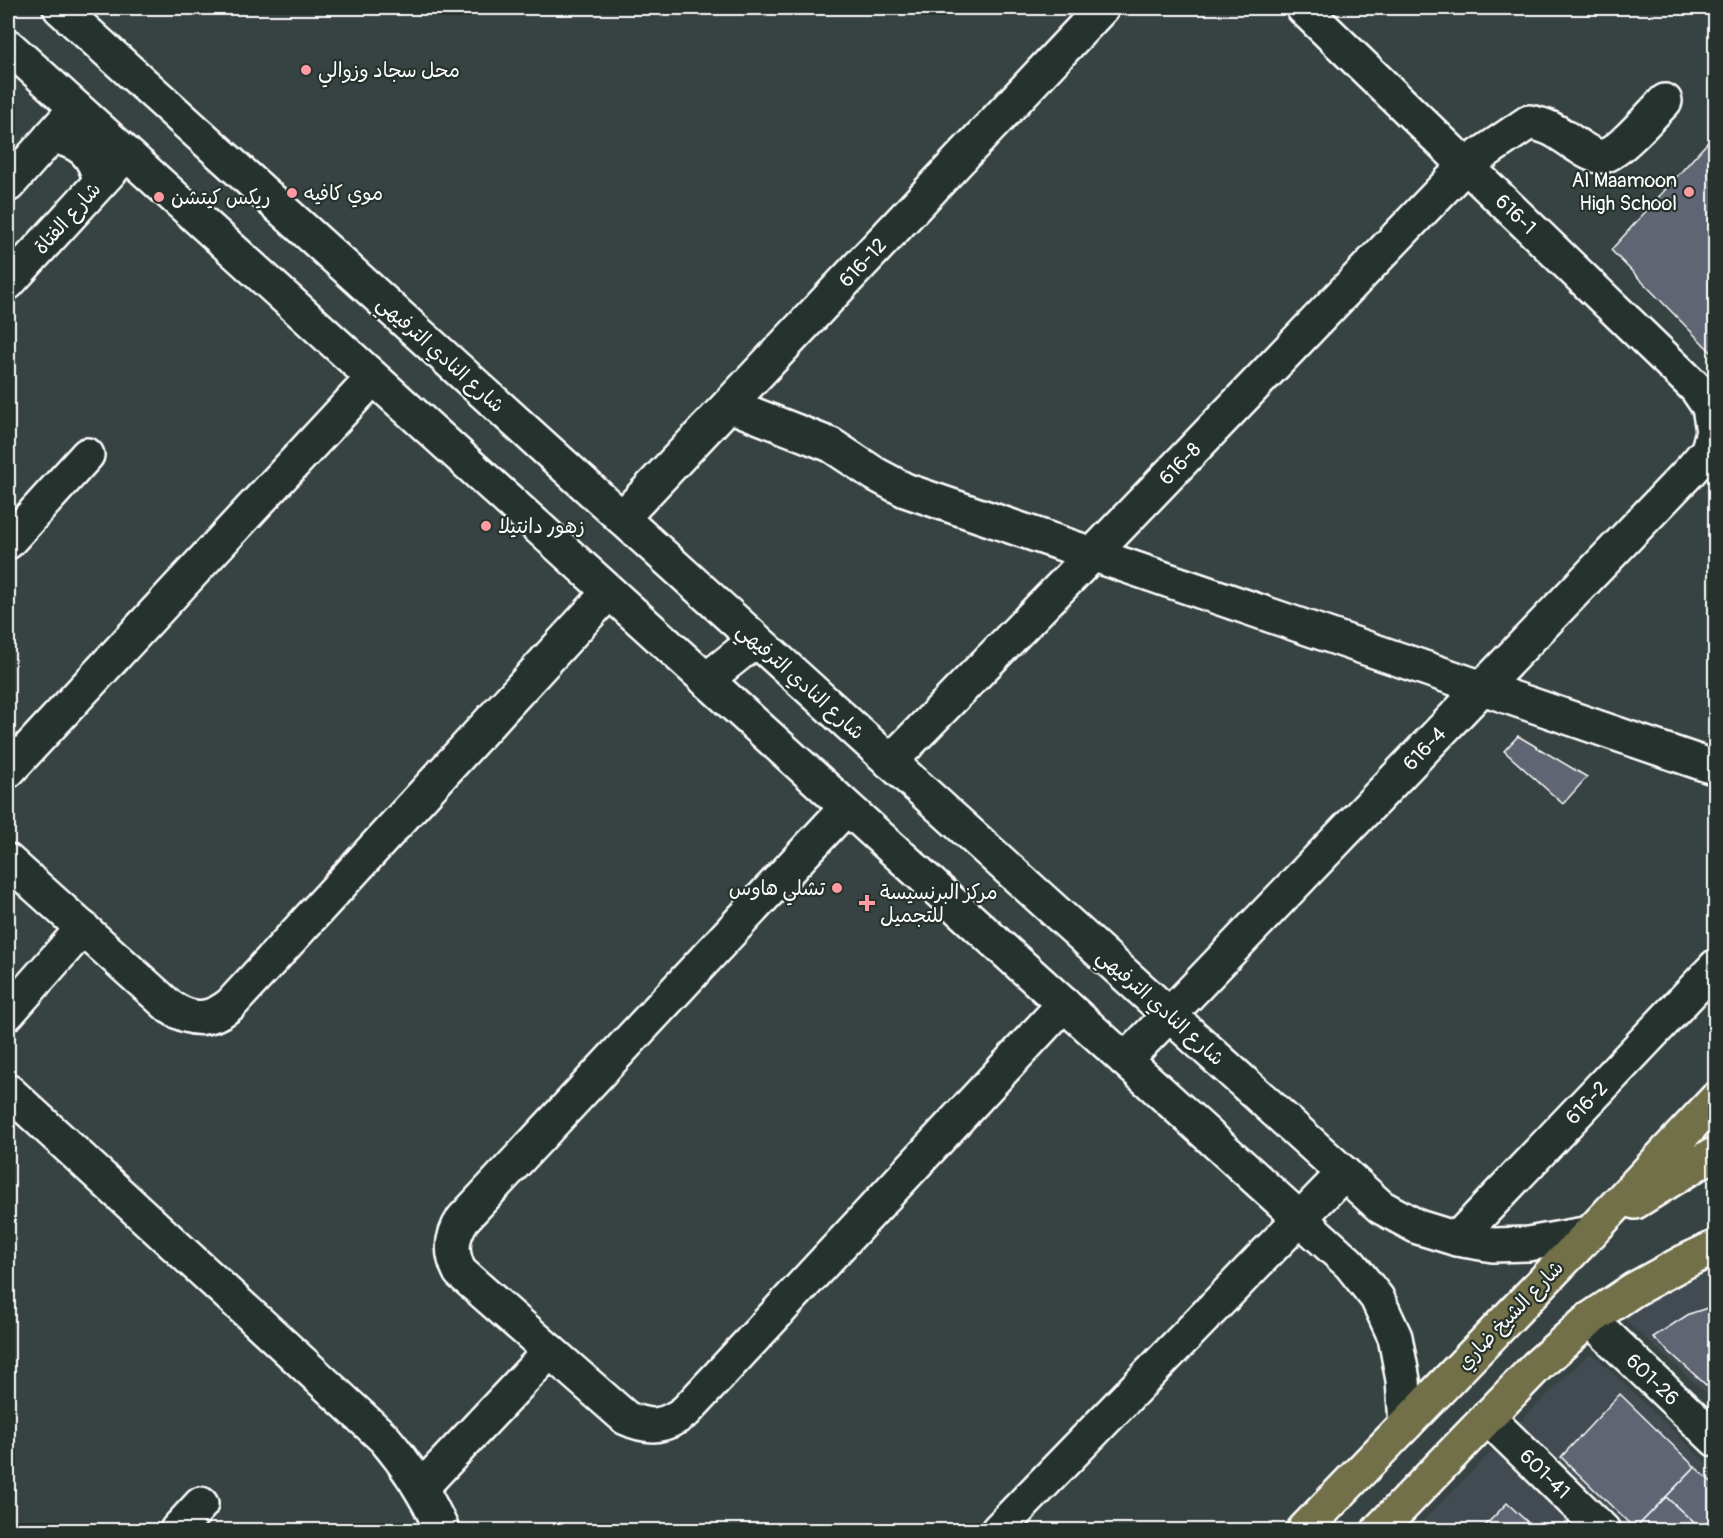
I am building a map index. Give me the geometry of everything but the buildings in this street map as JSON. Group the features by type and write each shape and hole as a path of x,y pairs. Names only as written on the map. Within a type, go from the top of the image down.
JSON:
{"main road":[{"name":"شارع الشيخ ضاري","path":"1304,1530 1716,1099"},
{"path":"1590,1233 1647,1194 1716,1154"},
{"path":"1379,1530 1537,1366 1590,1319 1633,1290 1716,1247"}],"street":[{"name":"شارع النادي الترفيهي","path":"60,8 1381,1207 1418,1227 1457,1239 1493,1245 1528,1244 1590,1233"},
{"name":"616-12","path":"622,518 1102,8"},
{"name":"616-1","path":"1303,8 1696,388 1709,407 1713,431"},
{"path":"8,46 1350,1264 1377,1298 1395,1337 1403,1380 1406,1424"},
{"name":"616-8","path":"890,762 1466,165 1529,122 1557,131 1591,154 1605,156 1618,149 1665,101"},
{"path":"8,185 76,108"},
{"path":"51,136 75,143 84,150 98,170 100,182"},
{"name":"شارع الفتاة","path":"8,283 126,154"},
{"path":"8,771 374,378"},
{"path":"729,405 831,445 875,474 905,490 1716,768"},
{"name":"616-4","path":"1125,1060 1690,471 1708,450 1713,431"},
{"path":"8,542 87,454"},
{"path":"8,861 170,1007 189,1017 212,1016 231,1004 609,592"},
{"path":"706,680 756,640"},
{"path":"846,808 463,1219 453,1239 452,1251 460,1272 626,1418 638,1424 651,1425 664,1424 676,1419 686,1412 1064,1004"},
{"path":"8,1012 83,928"},
{"name":"616-2","path":"1457,1239 1716,966"},
{"path":"8,1091 384,1438 404,1462 421,1488 442,1530"},
{"path":"998,1530 1344,1173"},
{"name":"601-26","path":"1590,1319 1716,1440"},
{"path":"421,1488 550,1351"},
{"name":"601-41","path":"1488,1417 1603,1530"},
{"path":"177,1530 201,1504"}],"shaded area":[{"path":"1715,1272 1715,1401 1624,1319 1641,1301 1668,1287"},
{"path":"1587,1356 1595,1356 1715,1471 1715,1530 1621,1530 1521,1430 1519,1422"},
{"path":"1493,1450 1507,1451 1586,1530 1414,1530"}],"place":[{"name":"محل سجاد وزوالي","path":"306,70"},
{"name":"Al Maamoon High School","path":"1689,192"},
{"name":"موي كافيه","path":"292,193"},
{"name":"ريكس كيتشن","path":"159,197"},
{"name":"زهور دانتيلا","path":"486,526"},
{"name":"تشلي هاوس","path":"837,888"},
{"name":"مركز البرنسيسة للتجميل","path":"867,903"}]}
